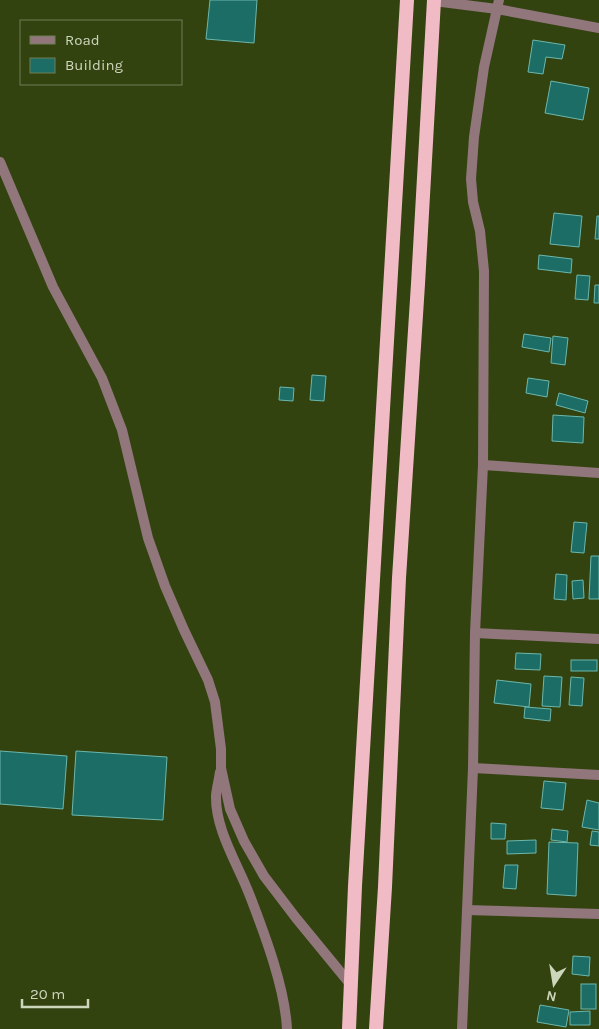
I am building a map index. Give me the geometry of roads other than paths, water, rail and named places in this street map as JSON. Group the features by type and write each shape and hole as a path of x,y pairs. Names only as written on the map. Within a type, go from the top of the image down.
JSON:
{"highway":[{"path":"349,1029 355,886 407,0"},
{"path":"376,1029 385,887 399,578 434,1"}],"street":[{"path":"434,1 498,5 599,28"},
{"path":"462,1029 473,768 475,632 483,465 484,271 480,231 473,202 471,179 474,137 484,67 498,5"},
{"path":"0,162 53,287 102,378 122,430 148,538 165,586 208,680 215,702 221,749 221,768 216,794 222,828 250,895 269,950 279,985 287,1029"},
{"path":"483,465 599,473"},
{"path":"475,632 599,639"},
{"path":"221,768 230,809 244,841 264,876 351,985"},
{"path":"473,768 599,775"},
{"path":"468,910 599,914"}]}
